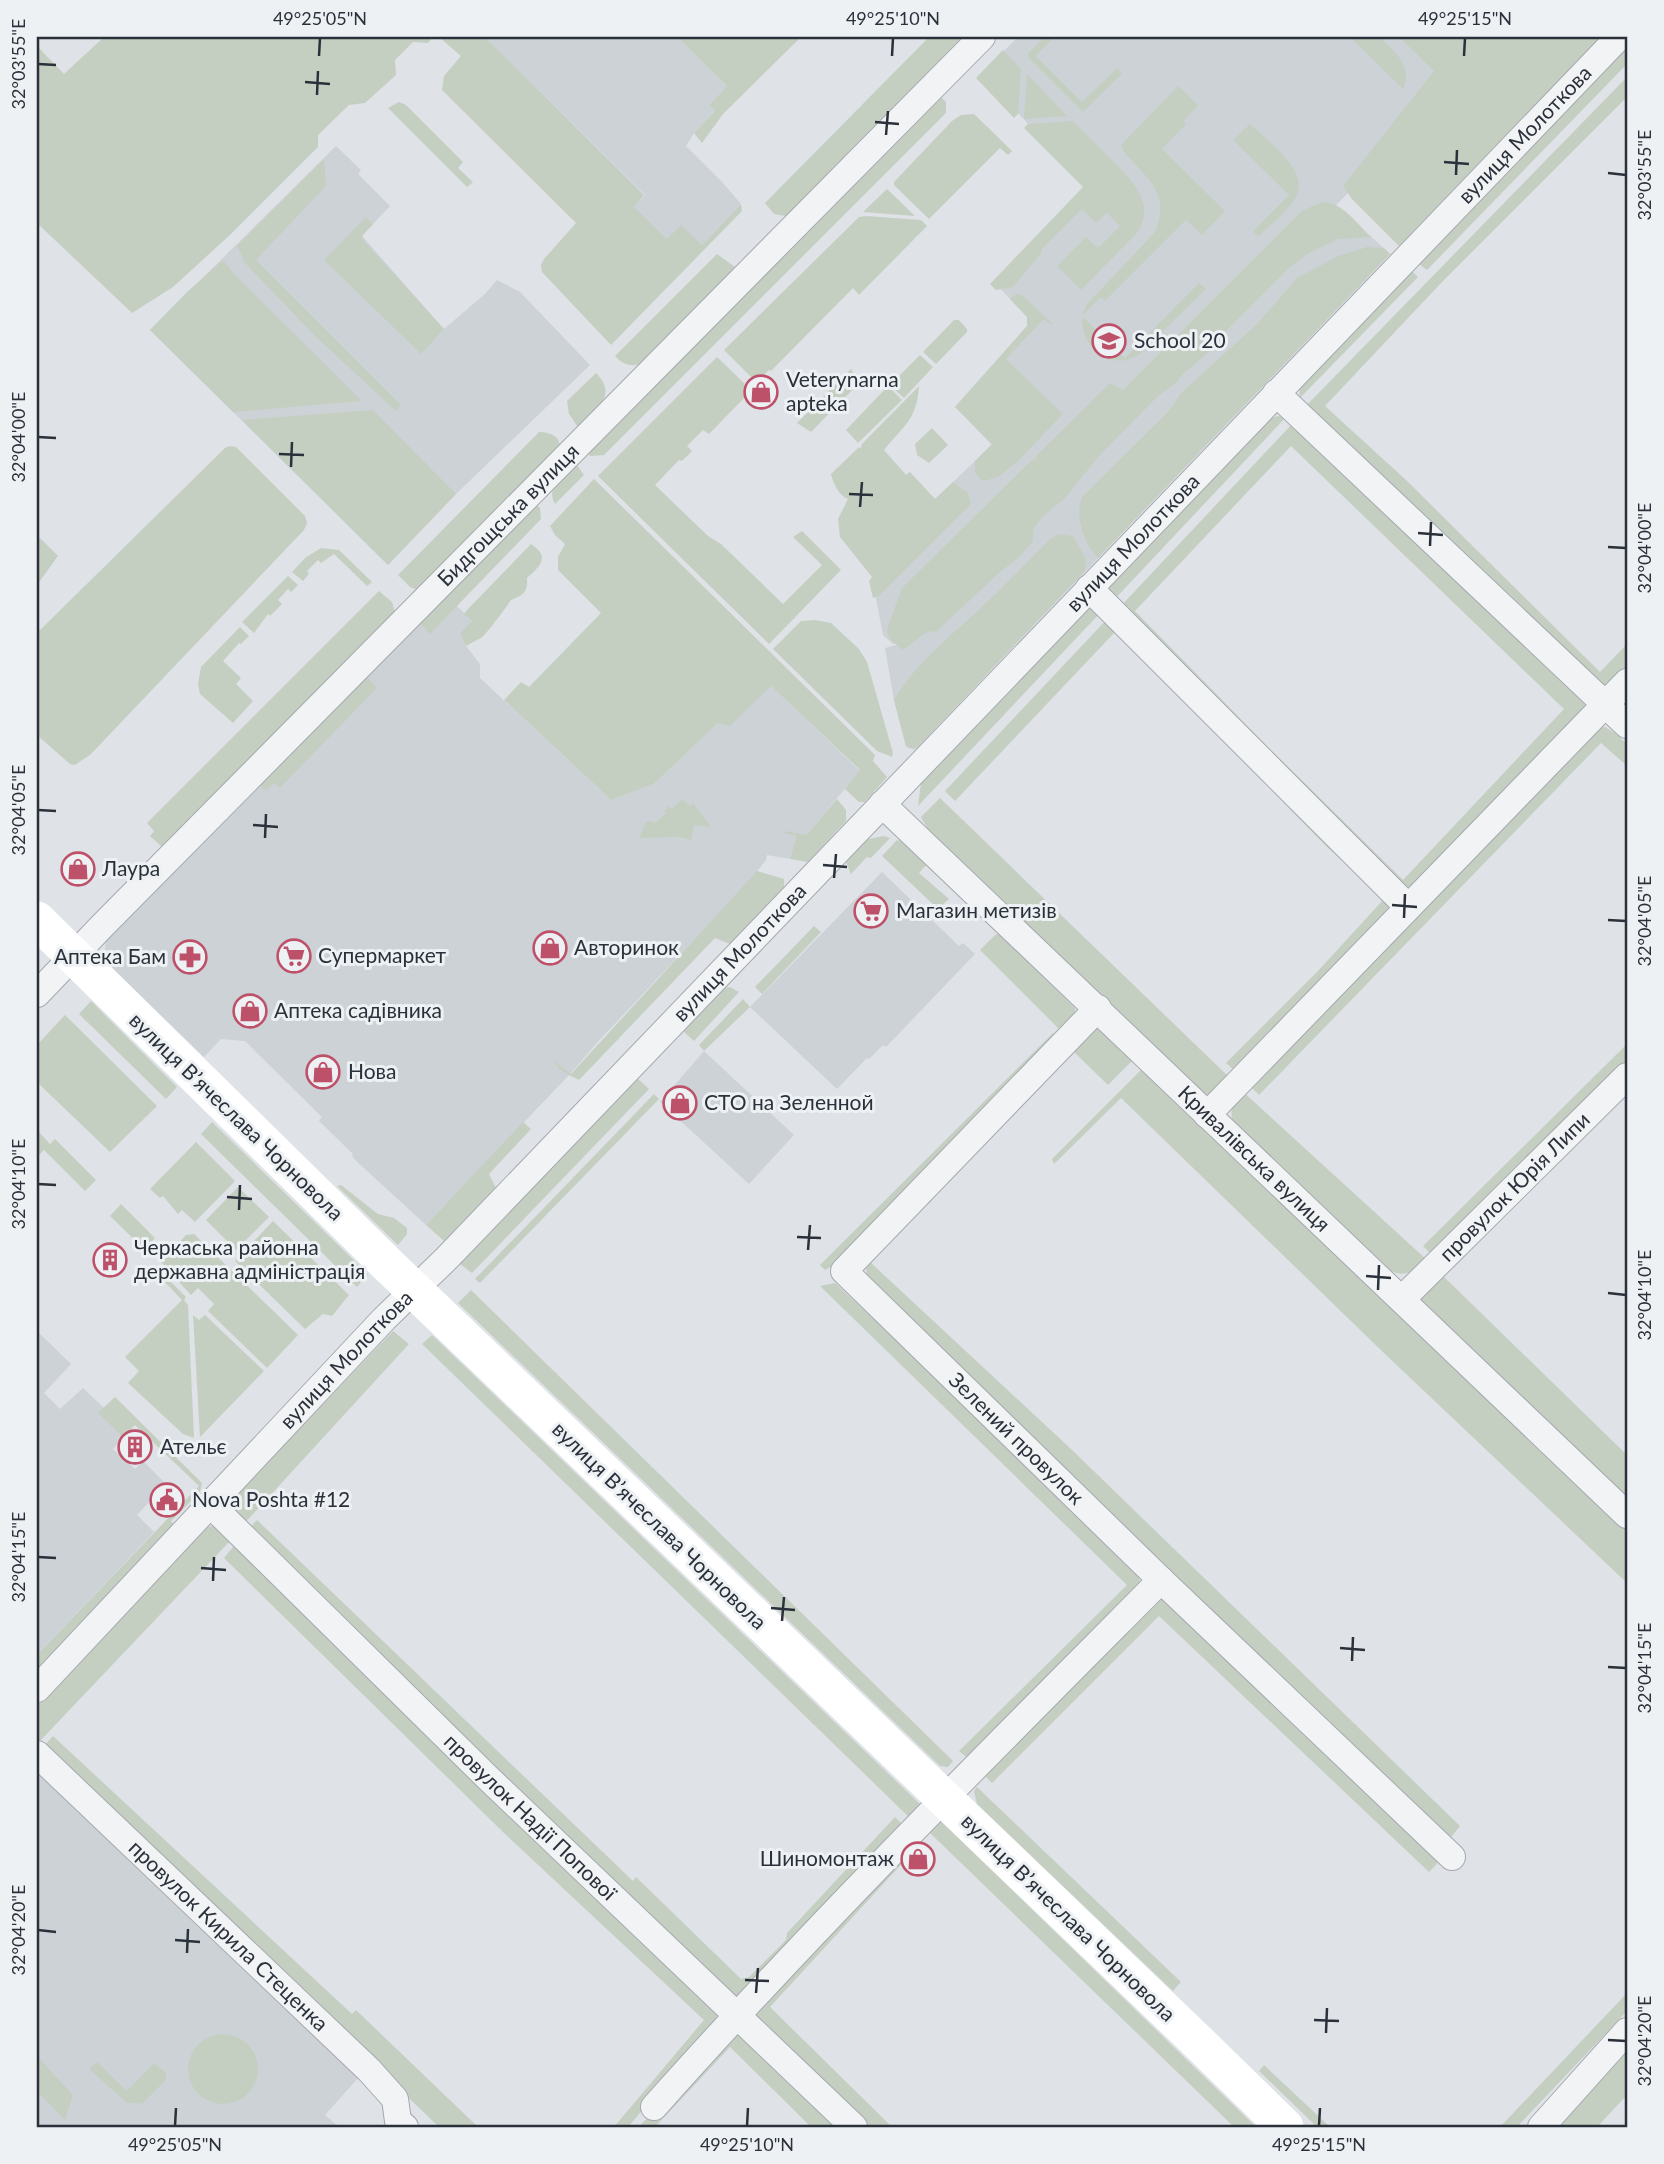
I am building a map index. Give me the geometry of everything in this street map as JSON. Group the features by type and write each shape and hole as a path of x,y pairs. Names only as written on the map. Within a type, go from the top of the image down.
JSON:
{"main road":[{"name":"вулиця Вʼячеслава Чорновола","path":"37,920 414,1290 1285,2127"}],"street":[{"name":"Бидгощська вулиця","path":"37,994 982,37"},
{"name":"вулиця Молоткова","path":"37,1689 209,1504 1619,37"},
{"path":"1276,393 1627,725"},
{"path":"1089,588 1408,907"},
{"path":"1207,1115 1627,682"},
{"name":"Кривалівська вулиця","path":"882,804 1627,1515"},
{"name":"Зелений провулок","path":"1098,1008 844,1271 1161,1580 1452,1857"},
{"name":"провулок Юрія Липи","path":"1402,1299 1627,1076"},
{"name":"провулок Надії Попової","path":"209,1504 467,1758 854,2127"},
{"path":"654,2107 737,2014 943,1799 1161,1580"},
{"name":"провулок Кирила Стеценка","path":"37,1754 369,2070 395,2099 398,2121 404,2127"},
{"path":"1541,2127 1627,2031"}],"shaded area":[{"path":"485,37 677,37 727,86 709,105 715,111 694,133 686,146 741,204 702,245 667,239 633,207 645,195"},
{"name":"School 20","path":"1018,37 1477,37 1336,205 1390,254 914,750 906,746 885,648 900,644 893,644 883,635 872,577 935,499 992,445 955,407 1027,326 1027,317 997,285 1090,188 1011,106 996,59"},
{"path":"336,146 361,170 358,174 390,206 362,236 444,329 485,294 497,280 520,292 590,365 456,494 388,565 150,330"},
{"path":"446,595 472,621 461,633 466,646 480,664 480,678 611,800 654,784 764,679 860,771 806,835 785,833 796,836 790,859 767,855 751,879 426,1225 353,1158 352,1153 319,1121 322,1117 245,1041 221,1039 204,1057 111,967 105,948 106,940"},
{"path":"882,872 959,946 963,943 975,954 886,1047 883,1045 867,1058 837,1089 750,1007"},
{"path":"704,1051 794,1135 749,1184 660,1102"},
{"path":"37,1331 71,1364 44,1393 60,1409 83,1388 104,1408 110,1402 134,1425 113,1449 135,1469 143,1461 166,1484 137,1515 154,1532 37,1655"},
{"path":"37,1773 360,2076 325,2115 339,2127 37,2127"}],"green space":[{"path":"104,37 433,37 428,43 413,42 395,60 396,75 365,103 349,105 318,135 318,147 231,234 173,287 132,313 37,223 37,46 64,74"},
{"path":"439,37 485,37 644,195 634,207 667,239 681,225 702,245 741,204 742,211 611,345 542,272 544,259 576,223 442,90 444,76 461,56"},
{"path":"677,37 801,37 723,114 702,143 694,133 715,111 709,105 727,86"},
{"path":"929,37 966,37 790,214 774,214 765,203"},
{"path":"1045,37 1054,37 1036,56 1082,102 1117,68 1122,74 1083,112 1028,57 1028,53"},
{"path":"1350,37 1379,37 1391,48 1404,66 1406,81 1403,89"},
{"path":"1399,37 1601,37 1399,246 1352,199 1343,186 1434,71"},
{"path":"1627,47 1627,64 1427,270 1419,264"},
{"path":"1003,50 1021,69 1018,114 1014,118 976,78"},
{"path":"1027,74 1067,116 1024,119"},
{"path":"1627,77 1627,97 1442,282 1325,406 1406,480 1600,672 1627,644 1627,670 1606,686 1592,685 1303,409"},
{"path":"1178,86 1198,105 1184,121 1186,124 1162,149 1225,211 1202,235 1186,220 1105,301 1101,297 1083,315 1087,304 1155,232 1160,211 1158,194 1121,145"},
{"path":"940,96 946,102 946,113 604,455 590,456 588,452"},
{"path":"399,102 406,105 463,162 458,168 473,182 467,187 388,108"},
{"path":"974,114 1012,151 1008,155 1000,148 929,219 894,182 952,121 961,115"},
{"path":"1073,121 1134,185 1143,203 1142,223 1136,234 1081,290 1057,266 1086,237 1098,248 1120,226 1107,213 1096,223 1082,209 1041,250 1013,287 996,290 990,284 1083,187 1024,128 1028,124"},
{"path":"1250,124 1285,157 1297,177 1299,187 1288,208 1258,237 1253,231 1289,195 1233,140"},
{"path":"324,159 326,186 256,260 401,405 396,411 316,337 245,263 237,246"},
{"path":"887,189 915,216 863,212"},
{"path":"1322,202 1343,210 1371,237 1338,239 1309,253 1290,267 1226,331 1209,352 1158,396 1099,456 1065,498 1042,517 1033,530 1033,541 1019,557 937,631 927,632 903,650 892,641 887,629 902,588 1033,459 1035,460 1110,383 1123,390 1302,211"},
{"path":"366,217 373,224 362,236 365,242 444,329 421,354 324,260"},
{"path":"859,217 921,220 927,226 859,295 853,288 771,371 759,380 751,377 724,350"},
{"path":"1367,247 1384,248 1390,254 1098,558 1088,545 1082,528 1079,511 1083,496 1169,411 1181,393 1257,324 1297,278 1338,256"},
{"path":"717,254 735,267 641,364 630,365 618,359 615,356"},
{"path":"223,260 362,401 233,412 150,330"},
{"path":"1412,271 1418,277 1299,399 1300,387"},
{"path":"1199,283 1206,289 1141,353 1129,359 1116,361 1095,350 1087,341 1083,317 1125,358"},
{"path":"1016,294 1022,295 1052,323 1051,325 1044,319 1006,359 1063,414 1017,462 997,478 982,481 975,472 975,461 992,444 955,407 1027,326 1027,317 1010,299"},
{"path":"954,320 959,320 967,332 936,364 923,352"},
{"path":"920,355 933,367 904,398 890,385"},
{"path":"717,357 744,383 748,394 709,434 703,430 687,446 692,451 682,461 679,460 655,485 783,604 822,565 793,537 802,531 841,570 769,644 598,476"},
{"path":"851,369 859,383 811,432 797,423"},
{"path":"596,373 603,381 605,396 597,409 578,427 569,414 567,401"},
{"path":"888,386 902,400 858,443 846,430"},
{"path":"919,386 912,415 884,450 906,475 910,472 935,499 953,482 968,493 971,504 879,596 873,598 869,581 872,577 840,537 838,519 848,499 837,489 831,474 862,447"},
{"path":"373,410 456,494 388,565 242,420"},
{"path":"1286,417 1112,602 1108,595 1109,586 1271,418"},
{"path":"1293,423 1582,697 1585,705 1582,718 1412,891 1405,891 1119,608","holes":["1291,446 1564,709 1403,880 1135,611"]},
{"path":"932,428 948,445 929,463 917,455 915,444"},
{"path":"539,432 552,435 560,445 417,590 410,587 398,575"},
{"path":"230,446 236,447 305,516 307,523 304,530 91,754 75,765 70,764 37,735 37,633"},
{"path":"577,465 584,475 555,504 552,492 554,487"},
{"path":"594,479 875,755 873,761 887,777 865,802 859,802 845,789 860,770 771,686 730,726 718,723 654,784 611,800 504,700 521,682 529,687 601,613 558,570 558,557 565,544 550,526"},
{"path":"535,504 540,508 541,519 430,634 419,622"},
{"path":"1058,534 1073,536 1086,559 1085,571 917,748 906,746 894,700 903,686 937,648"},
{"path":"37,535 58,556 37,585"},
{"path":"531,544 542,557 539,565 527,578 526,590 511,600 484,636 466,646 460,633 472,621 464,614"},
{"path":"321,548 339,550 372,582 367,586 334,554 321,563 318,560 307,571 309,574 303,581 292,572 305,558"},
{"path":"288,576 298,585 291,592 288,589 278,600 282,604 270,616 268,614 254,633 242,622"},
{"path":"379,591 392,602 395,612 162,847 150,836 154,831 147,823"},
{"path":"1089,606 1101,612 918,806 921,783"},
{"path":"1108,618 1395,903 1237,1073 1226,1063 1317,972 1384,899 1327,847 1132,648 1115,632 955,801 945,791"},
{"path":"801,621 831,623 859,649 867,662 892,757 877,751 773,649"},
{"path":"240,627 249,636 223,661 241,678 236,684 253,701 233,723 200,694 198,684 201,667"},
{"path":"366,676 377,688 280,788 274,783 266,791 258,784"},
{"path":"1605,727 1627,744 1627,766 1601,743 1259,1095 1248,1084 1594,728"},
{"path":"940,798 1231,1079 1213,1093 1200,1092 931,835 921,817"},
{"path":"682,799 690,806 693,803 711,827 694,825 691,840 679,837 639,838 646,822 655,823 666,813 664,811 669,806 672,809"},
{"path":"837,799 846,810 846,821 808,862 790,859 796,836 784,833 785,831 806,835"},
{"path":"883,836 890,838 851,874 845,860 865,840"},
{"path":"897,840 904,842 928,863 919,873 949,899 938,909 882,856"},
{"path":"757,871 784,879 784,887 730,944 715,938 579,1080 558,1067 553,1060 571,1074"},
{"path":"814,926 821,932 762,994 755,987"},
{"path":"999,934 1075,1008 1075,1022 1063,1033 980,950"},
{"path":"730,987 739,992 694,1041 683,1031 723,988"},
{"path":"743,999 750,1007 704,1051 699,1045"},
{"path":"91,1001 177,1087 166,1099 79,1014"},
{"path":"65,1015 157,1106 110,1152 37,1082 37,1045"},
{"path":"1098,1026 1107,1029 1134,1059 1108,1085 1072,1050 870,1262 1071,1449 1460,1826 1451,1837 1434,1822 1419,1816 885,1302 868,1279 866,1267 870,1251 1066,1051 1075,1047 1089,1031"},
{"path":"1053,1033 1058,1039 838,1263 825,1270 820,1265"},
{"path":"1627,1044 1627,1064 1434,1257 1423,1246"},
{"path":"1143,1068 1627,1531 1627,1583 1386,1355 1121,1098 1054,1164 1052,1159"},
{"path":"637,1078 649,1089 472,1273 460,1264"},
{"path":"1241,1090 1427,1260 1405,1273 1390,1270 1233,1124 1232,1106"},
{"path":"654,1094 659,1099 480,1283 475,1279"},
{"path":"212,1122 368,1274 357,1287 201,1134"},
{"path":"523,1122 531,1129 489,1174 496,1188 444,1241 426,1225"},
{"path":"37,1130 50,1144 55,1139 96,1180 85,1191 44,1150 37,1157"},
{"path":"196,1142 235,1181 195,1222 182,1210 178,1214 163,1196 160,1198 150,1189"},
{"path":"341,1185 378,1214 394,1218 407,1228 407,1234 398,1245 337,1186"},
{"path":"238,1187 269,1217 236,1250 206,1220"},
{"path":"121,1204 155,1238 144,1249 110,1216"},
{"path":"273,1221 349,1295 332,1316 323,1314 305,1329 235,1261"},
{"path":"194,1234 298,1335 267,1368 208,1311 214,1304 198,1288 191,1295 161,1262 186,1235"},
{"path":"1440,1273 1627,1455 1627,1500 1420,1302 1420,1296"},
{"path":"166,1277 186,1297 184,1300 188,1305 194,1438 183,1434 128,1383 139,1371 125,1357 182,1300 163,1280"},
{"path":"835,1283 1136,1566 1141,1585 974,1756 965,1756 959,1751 1127,1585 820,1286"},
{"path":"471,1290 953,1761 948,1767 940,1766 458,1303"},
{"path":"193,1315 199,1320 205,1315 264,1371 200,1437"},
{"path":"393,1331 409,1344 243,1525 232,1502 235,1496"},
{"path":"432,1335 924,1808 913,1821 422,1344"},
{"path":"115,1397 202,1483 200,1492 171,1521 175,1526 37,1672 37,1655 199,1486 135,1425 123,1437 98,1413"},
{"path":"257,1520 633,1881 636,1877 741,1979 749,1977 786,1940 787,1933 895,1817 907,1829 737,1998 246,1531"},
{"path":"205,1527 220,1528 232,1539 39,1742 37,1706"},
{"path":"236,1543 715,2008 715,2024 628,2127 614,2127 704,2020 506,1835 224,1558"},
{"path":"1161,1599 1172,1602 1437,1853 1437,1864 1429,1872 1159,1616 992,1783 982,1773 1152,1602"},
{"path":"53,1736 352,2014 356,2010 478,2127 439,2127 43,1747"},
{"path":"977,1787 1181,1982 1173,1991 977,1804 974,1791"},
{"path":"941,1821 1256,2127 1234,2127 930,1833"},
{"path":"916,1840 920,1844 770,2007 892,2127 863,2127 754,2021 756,2004"},
{"path":"1627,1993 1627,2011 1517,2127 1500,2127"},
{"path":"736,2031 838,2127 811,2127 730,2047 655,2127 639,2127 721,2038"},
{"path":"223,2034 248,2044 258,2069 248,2094 223,2104 198,2094 188,2069 198,2044"},
{"path":"1627,2051 1627,2095 1597,2127 1557,2127"},
{"path":"37,2056 73,2095 65,2120 37,2091"},
{"path":"97,2062 127,2091 154,2063 166,2073 166,2080 142,2104 126,2102 89,2069"},
{"path":"1264,2065 1330,2127 1317,2127 1259,2071"}],"place":[{"name":"School 20","path":"1109,341"},
{"name":"Veterynarna apteka","path":"761,392"},
{"name":"Лаура","path":"78,869"},
{"name":"Магазин метизів","path":"871,911"},
{"name":"Авторинок","path":"550,948"},
{"name":"Супермаркет","path":"294,956"},
{"name":"Аптека Бам","path":"190,957"},
{"name":"Аптека садівника","path":"250,1011"},
{"name":"Нова","path":"323,1072"},
{"name":"СТО на Зеленной","path":"680,1103"},
{"name":"Черкаська районна державна адміністрація","path":"110,1260"},
{"name":"Ательє","path":"135,1447"},
{"name":"Nova Poshta #12","path":"167,1500"},
{"name":"Шиномонтаж","path":"918,1859"}]}
